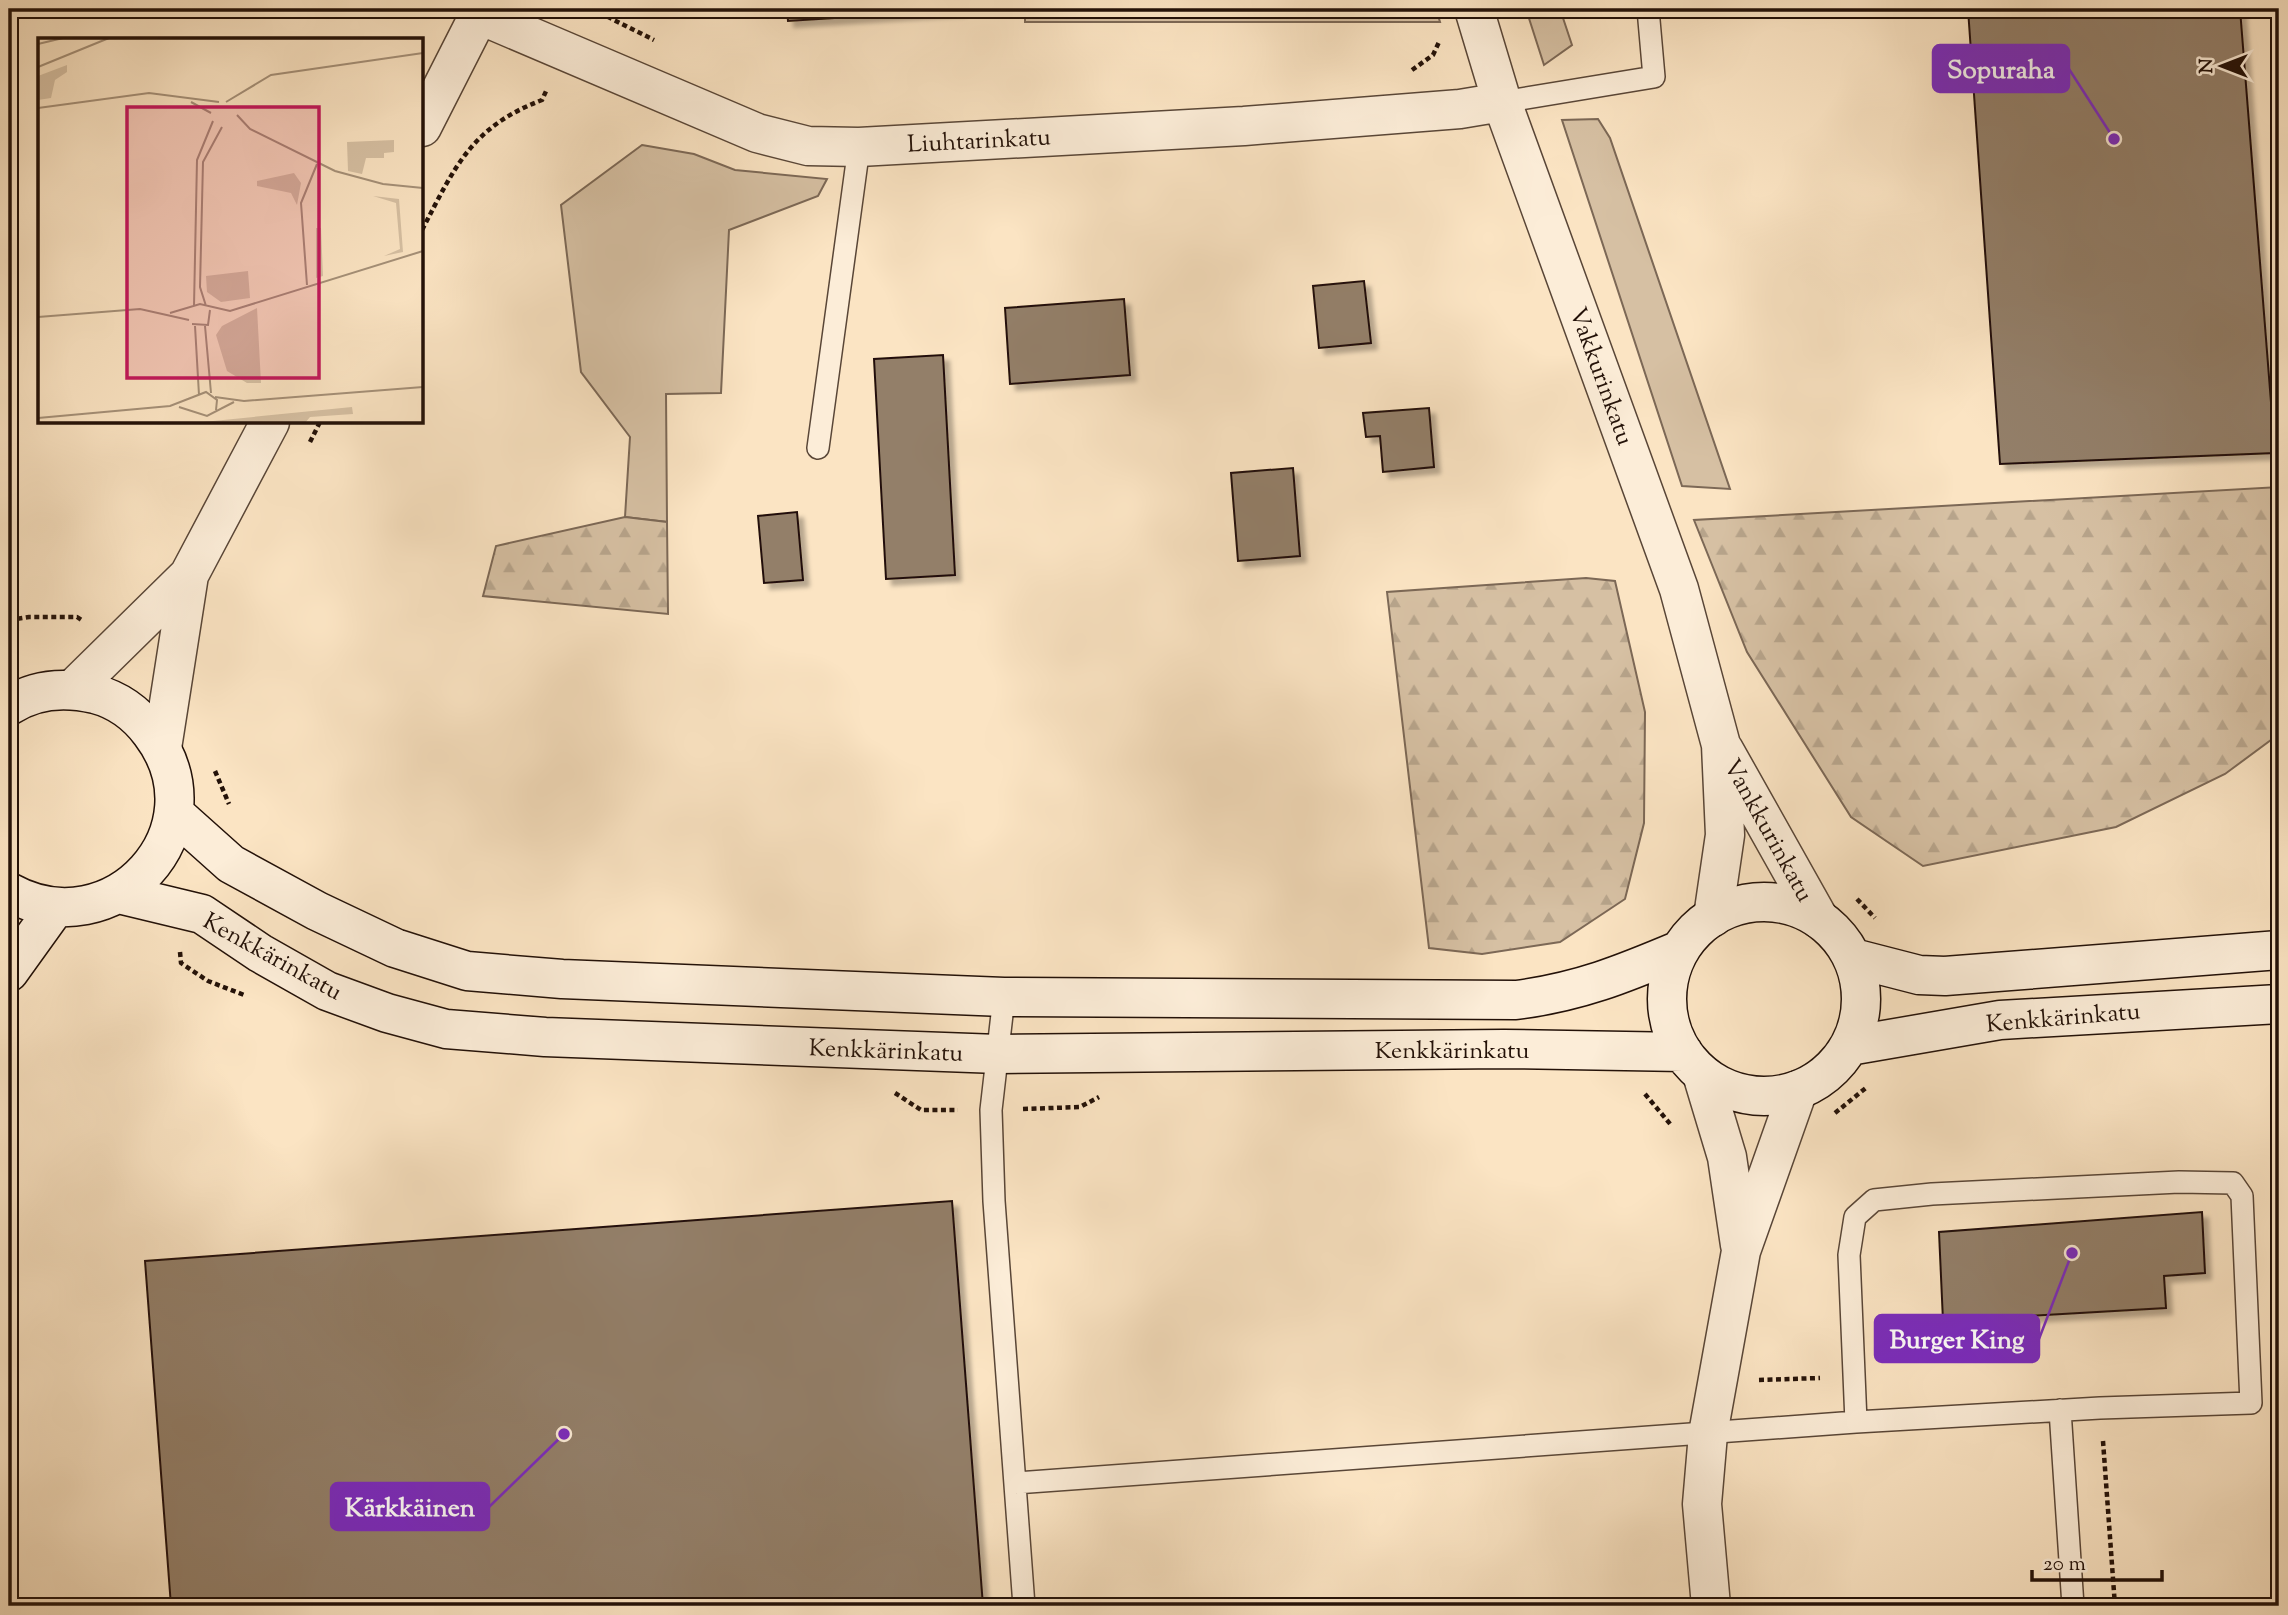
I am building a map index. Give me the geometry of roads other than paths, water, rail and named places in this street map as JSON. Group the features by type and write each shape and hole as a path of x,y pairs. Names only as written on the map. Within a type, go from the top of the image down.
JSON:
{"street":[{"name":"Liuhtarinkatu","path":"481,12 757,133 808,146 859,147 1244,126 1460,109 1502,102"},
{"path":"424,123 481,12"},
{"name":"Vakkurinkatu","path":"1476,14 1502,102 1679,589 1721,745"},
{"path":"73,689 189,575 269,424"},
{"path":"162,748 189,575"},
{"path":"9,892 25,901 55,908 88,906 119,894 146,873 165,845 174,813 173,779 162,748 139,718 109,698 73,689 46,690 13,699"},
{"name":"Vankkurinkatu","path":"1713,917 1725,835 1721,745"},
{"name":"Vankkurinkatu","path":"1721,745 1819,919"},
{"name":"Kenkkärinkatu","path":"174,813 231,864 317,911 395,948 467,971 562,979 1004,998 1516,1000 1558,995 1602,982 1681,950"},
{"name":"Kenkkärinkatu","path":"119,894 202,914 260,953 327,991 387,1013 446,1029 545,1037 998,1054 1504,1049 1692,1063"},
{"path":"1692,1063 1724,1088 1748,1095 1773,1096 1798,1090 1819,1080 1836,1065 1849,1046 1860,1018 1861,988 1853,958 1838,936 1819,919 1793,907 1766,902 1738,906 1713,917 1695,932 1681,950 1673,967 1667,1001 1672,1027 1692,1063 1727,1157 1741,1251"},
{"path":"9,972 55,908"},
{"name":"Kenkkärinkatu","path":"1853,958 1919,975 1945,976 2279,950"},
{"name":"Kenkkärinkatu","path":"1849,1046 2000,1020 2279,1004"},
{"path":"1711,1606 1702,1504 1708,1434 1741,1251 1798,1090"}],"lane":[{"path":"1502,102 1654,77 1648,9"},
{"path":"818,448 859,147"},
{"path":"1004,998 991,1110 994,1200 1024,1606"},
{"path":"1015,1483 1110,1474 1856,1422 2100,1408 2251,1403 2242,1196 2234,1183 2179,1182 1932,1194 1874,1200 1855,1217 1849,1255 1856,1422"},
{"path":"2060,1410 2073,1606"}],"place":[{"name":"Sopuraha","path":"2114,139"},
{"name":"Burger King","path":"2072,1253"},
{"name":"Kärkkäinen","path":"564,1434"}]}
